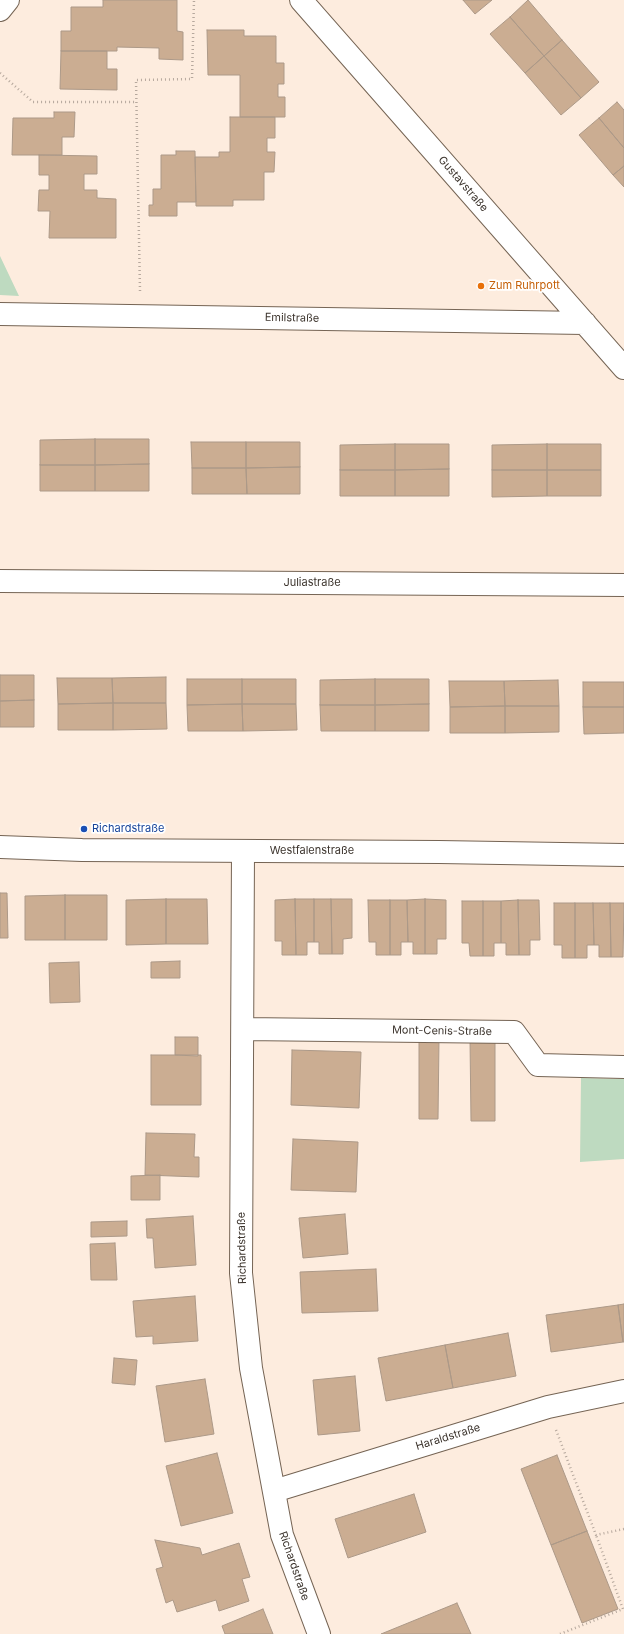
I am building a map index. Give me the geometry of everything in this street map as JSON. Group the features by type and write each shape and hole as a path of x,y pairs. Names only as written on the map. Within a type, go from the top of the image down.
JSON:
{"street":[{"path":"0,10 8,0"},
{"name":"Gustavstraße","path":"301,0 624,368"},
{"name":"Emilstraße","path":"0,314 585,323"},
{"name":"Juliastraße","path":"0,581 624,585"},
{"name":"Westfalenstraße","path":"0,847 624,855"},
{"name":"Richardstraße","path":"243,851 241,1272 251,1368 282,1535 319,1634"},
{"name":"Mont-Cenis-Straße","path":"243,1029 514,1032 538,1065 624,1066"},
{"name":"Haraldstraße","path":"274,1491 548,1407 624,1391"}],"path":[{"path":"140,316 136,80 192,79 194,0"},
{"path":"0,73 33,102 136,102"},
{"path":"548,1407 623,1609 560,1634"},
{"path":"596,1535 624,1529"}],"green space":[{"path":"0,256 19,296 0,295"},
{"path":"581,1078 624,1079 624,1159 580,1162"}],"building":[{"path":"103,0 177,0 177,31 183,32 183,60 159,59 159,48 117,47 117,51 61,51 61,31 71,31 71,7 103,7"},
{"path":"463,0 492,0 475,14"},
{"path":"528,0 562,40 544,56 510,17"},
{"path":"510,17 544,56 525,73 490,34"},
{"path":"207,30 244,30 244,36 276,36 276,63 284,63 284,84 278,84 278,97 285,97 285,117 240,117 240,75 208,75"},
{"path":"562,40 599,82 581,98 544,56"},
{"path":"61,51 107,51 107,69 117,69 117,90 60,89"},
{"path":"544,56 581,98 561,115 525,73"},
{"path":"617,102 624,110 624,148 599,118"},
{"path":"54,112 75,112 74,137 62,137 62,155 12,155 13,118 54,118"},
{"path":"230,117 275,117 275,138 267,138 267,152 275,152 274,172 264,172 264,200 233,200 233,206 196,206 195,157 219,157 219,152 230,152"},
{"path":"599,118 624,148 624,166 613,175 579,135"},
{"path":"176,151 195,151 196,202 177,202 177,216 149,216 149,205 153,205 153,189 161,189 161,155 176,155"},
{"path":"39,155 97,156 97,174 84,174 84,190 97,190 97,198 116,199 116,238 49,238 50,211 38,211 39,190 49,190 49,175 39,175"},
{"path":"624,166 624,187 613,175"},
{"path":"95,439 95,465 40,465 40,440"},
{"path":"95,439 149,439 149,464 95,465"},
{"path":"191,442 246,442 246,468 192,468"},
{"path":"246,442 300,442 300,467 246,468"},
{"path":"395,444 449,444 449,469 395,470"},
{"path":"395,444 395,470 340,470 340,445"},
{"path":"547,444 601,444 601,470 547,470"},
{"path":"547,444 547,470 492,470 492,445"},
{"path":"149,464 149,491 95,491 95,465"},
{"path":"40,465 95,465 95,491 40,491"},
{"path":"300,467 300,494 247,494 246,468"},
{"path":"192,468 246,468 247,494 192,494"},
{"path":"449,469 449,496 395,496 395,470"},
{"path":"340,470 395,470 395,496 340,496"},
{"path":"492,470 547,470 547,496 492,497"},
{"path":"547,470 601,470 601,496 547,496"},
{"path":"0,675 34,675 34,700 0,701"},
{"path":"166,677 166,703 113,703 112,678"},
{"path":"57,678 112,678 113,703 58,704"},
{"path":"187,679 242,679 242,704 187,705"},
{"path":"242,679 296,679 296,704 242,704"},
{"path":"375,679 429,679 429,704 375,705"},
{"path":"375,679 375,705 320,705 320,680"},
{"path":"558,680 559,706 505,706 504,681"},
{"path":"449,681 504,681 505,706 450,707"},
{"path":"583,682 624,682 624,707 583,707"},
{"path":"34,700 34,727 0,727 0,701"},
{"path":"113,703 113,730 58,730 58,704"},
{"path":"113,703 166,703 167,729 113,730"},
{"path":"242,704 243,731 188,731 187,705"},
{"path":"242,704 296,704 297,730 243,731"},
{"path":"429,704 429,731 375,731 375,705"},
{"path":"320,705 375,705 375,731 321,731"},
{"path":"505,706 505,733 450,733 450,707"},
{"path":"505,706 559,706 559,732 505,733"},
{"path":"583,707 624,707 624,733 584,734"},
{"path":"0,893 7,893 8,938 0,938"},
{"path":"65,895 107,895 107,940 65,940"},
{"path":"65,895 65,940 25,940 25,896"},
{"path":"166,899 166,944 126,945 126,900"},
{"path":"166,899 207,899 208,944 166,944"},
{"path":"295,899 296,955 282,955 282,941 275,941 275,900"},
{"path":"295,899 314,899 314,942 307,942 307,955 296,955"},
{"path":"314,899 331,899 332,954 319,954 319,942 314,942"},
{"path":"331,899 352,899 352,938 343,939 343,954 332,954"},
{"path":"425,899 446,900 446,939 437,939 437,954 425,954"},
{"path":"425,899 425,954 413,954 413,942 408,942 407,900"},
{"path":"368,900 390,900 390,955 376,955 376,942 369,942"},
{"path":"390,900 407,900 408,942 401,942 401,955 390,955"},
{"path":"518,900 539,900 540,940 530,940 530,955 519,955"},
{"path":"518,900 519,955 506,955 506,943 501,943 501,901"},
{"path":"462,901 483,901 483,956 470,956 469,943 462,943"},
{"path":"483,901 501,901 501,943 494,943 494,956 483,956"},
{"path":"554,903 575,903 575,958 562,958 562,945 554,945"},
{"path":"575,903 593,903 594,945 587,945 587,958 575,958"},
{"path":"593,903 610,903 611,957 599,957 599,945 594,945"},
{"path":"610,903 624,903 623,957 611,957"},
{"path":"180,961 180,978 151,978 151,962"},
{"path":"79,962 80,1002 50,1003 49,963"},
{"path":"175,1037 198,1037 198,1056 175,1055"},
{"path":"419,1038 439,1039 438,1119 419,1119"},
{"path":"470,1038 495,1038 495,1121 471,1121"},
{"path":"292,1050 361,1052 359,1108 291,1105"},
{"path":"151,1055 201,1055 201,1105 151,1105"},
{"path":"146,1133 195,1134 194,1157 199,1157 199,1177 145,1175"},
{"path":"293,1139 358,1142 356,1192 291,1190"},
{"path":"160,1175 160,1200 131,1200 131,1176"},
{"path":"345,1214 348,1254 303,1258 299,1218"},
{"path":"193,1216 196,1265 155,1268 153,1238 147,1238 146,1219"},
{"path":"127,1221 127,1236 91,1237 91,1222"},
{"path":"115,1243 117,1280 91,1280 90,1244"},
{"path":"376,1269 378,1311 302,1313 300,1272"},
{"path":"195,1296 198,1341 153,1344 153,1336 136,1337 133,1301"},
{"path":"624,1304 624,1342 623,1342 618,1305"},
{"path":"618,1305 623,1342 551,1352 546,1315"},
{"path":"508,1333 516,1376 453,1388 445,1345"},
{"path":"445,1345 453,1388 386,1401 378,1358"},
{"path":"114,1358 137,1360 135,1385 112,1383"},
{"path":"355,1376 360,1431 318,1435 313,1380"},
{"path":"205,1379 214,1434 165,1442 156,1386"},
{"path":"217,1453 233,1513 181,1526 166,1466"},
{"path":"557,1455 587,1531 551,1545 521,1469"},
{"path":"414,1494 426,1532 348,1558 335,1519"},
{"path":"587,1531 618,1609 582,1623 551,1545"},
{"path":"155,1540 200,1548 202,1555 239,1543 250,1577 242,1579 249,1601 219,1611 216,1600 177,1612 173,1600 166,1603 156,1569 163,1567"},
{"path":"457,1603 471,1634 381,1634"},
{"path":"263,1609 273,1634 225,1634 222,1626"}],"place":[{"name":"Zum Ruhrpott","path":"481,286"},
{"name":"Richardstraße","path":"84,829"}]}
